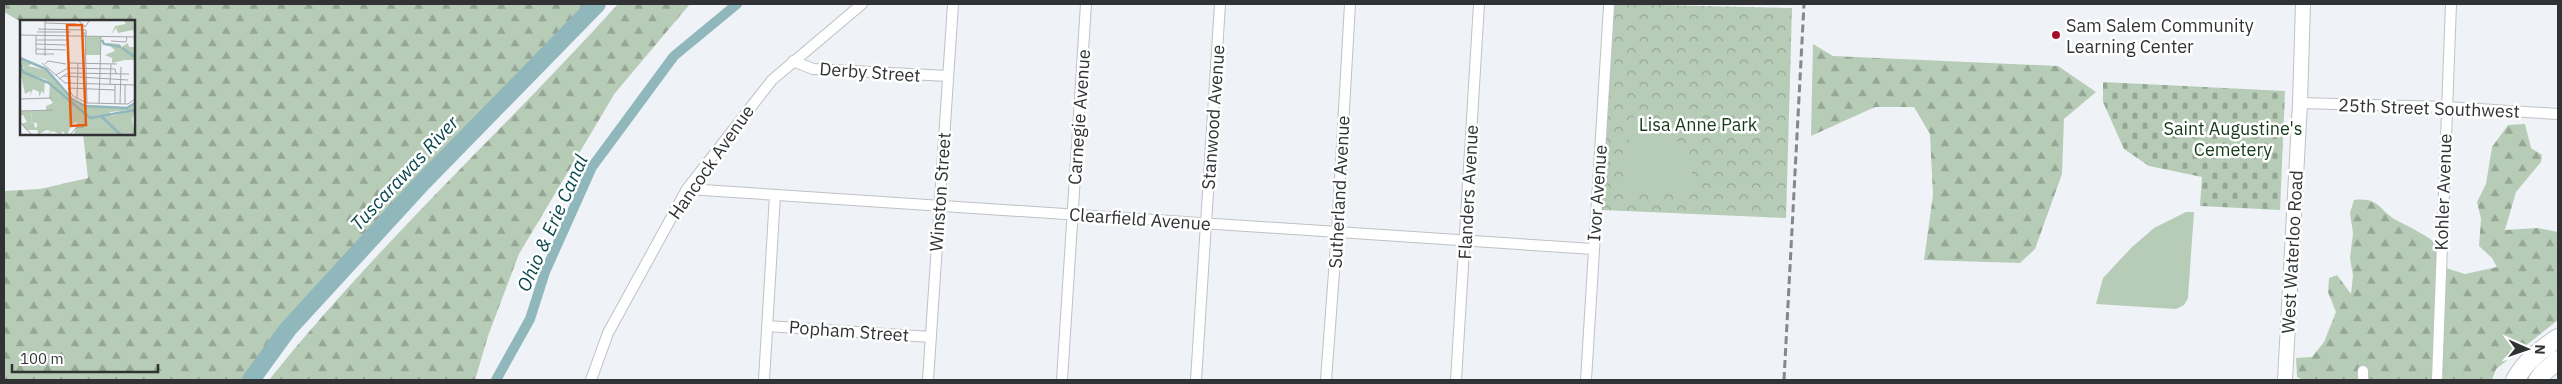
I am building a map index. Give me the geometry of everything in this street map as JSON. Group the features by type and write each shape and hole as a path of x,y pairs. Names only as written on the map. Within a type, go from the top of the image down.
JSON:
{"highway":[{"path":"2515,380 2523,366 2539,350 2558,338"},
{"path":"2538,380 2558,360"}],"main road":[{"name":"West Waterloo Road","path":"2284,380 2300,103 2303,4"}],"street":[{"name":"Hancock Avenue","path":"591,380 608,333 687,189 764,88 793,61 862,4"},
{"name":"Winston Street","path":"928,380 953,4"},
{"name":"Carnegie Avenue","path":"1062,380 1086,4"},
{"name":"Stanwood Avenue","path":"1196,380 1220,4"},
{"name":"Sutherland Avenue","path":"1326,380 1337,232 1350,4"},
{"name":"Flanders Avenue","path":"1456,380 1479,4"},
{"name":"Kohler Avenue","path":"2436,380 2451,4"},
{"name":"Ivor Avenue","path":"1586,380 1609,6"},
{"name":"Derby Street","path":"793,61 813,69 948,76"},
{"name":"25th Street Southwest","path":"2300,103 2446,106 2558,114"},
{"name":"Clearfield Avenue","path":"687,189 1593,249"},
{"path":"764,380 775,194"},
{"name":"Popham Street","path":"767,326 931,337"}],"green space":[{"path":"4,4 597,4 422,183 288,329 251,380 4,380 4,191 40,189 88,178 83,135 135,135 135,20 20,21 4,12"},
{"path":"618,4 690,4 615,93 519,254 488,336 475,380 269,380 352,283"},
{"name":"Lisa Anne Park","path":"1614,4 1792,8 1786,218 1602,210"},
{"path":"1813,44 1833,56 2058,66 2096,92 2064,119 2062,174 2035,249 2020,263 1924,260 1933,195 1930,134 1914,107 1875,107 1811,136"},
{"name":"Saint Augustine's Cemetery","path":"2103,82 2285,91 2280,210 2200,206 2202,177 2149,166 2124,149 2103,102"},
{"path":"1631,117 1658,125 1678,141 1690,164 1693,177 1693,192 1635,194 1623,192"},
{"path":"2525,124 2531,148 2542,155 2541,162 2516,192 2505,230 2537,228 2558,232 2558,320 2496,369 2492,380 2304,380 2297,377 2296,358 2312,357 2324,342 2336,312 2328,292 2329,278 2337,275 2351,294 2353,276 2350,258 2353,233 2350,213 2354,200 2375,203 2391,217 2434,241 2445,251 2443,267 2465,274 2497,267 2492,258 2479,246 2481,219 2477,202 2486,184 2492,147 2508,125"},
{"path":"2186,212 2194,212 2188,298 2184,305 2176,309 2096,304 2103,278 2132,247 2154,228"}],"waterway":[{"name":"Tuscarawas River","path":"251,380 288,329 422,183 597,4"},
{"name":"Ohio & Erie Canal","path":"496,380 530,319 545,272 592,167 674,56 737,4"}],"railway":[{"path":"1784,380 1804,4"}],"place":[{"name":"Sam Salem Community Learning Center","path":"2056,35"}]}
